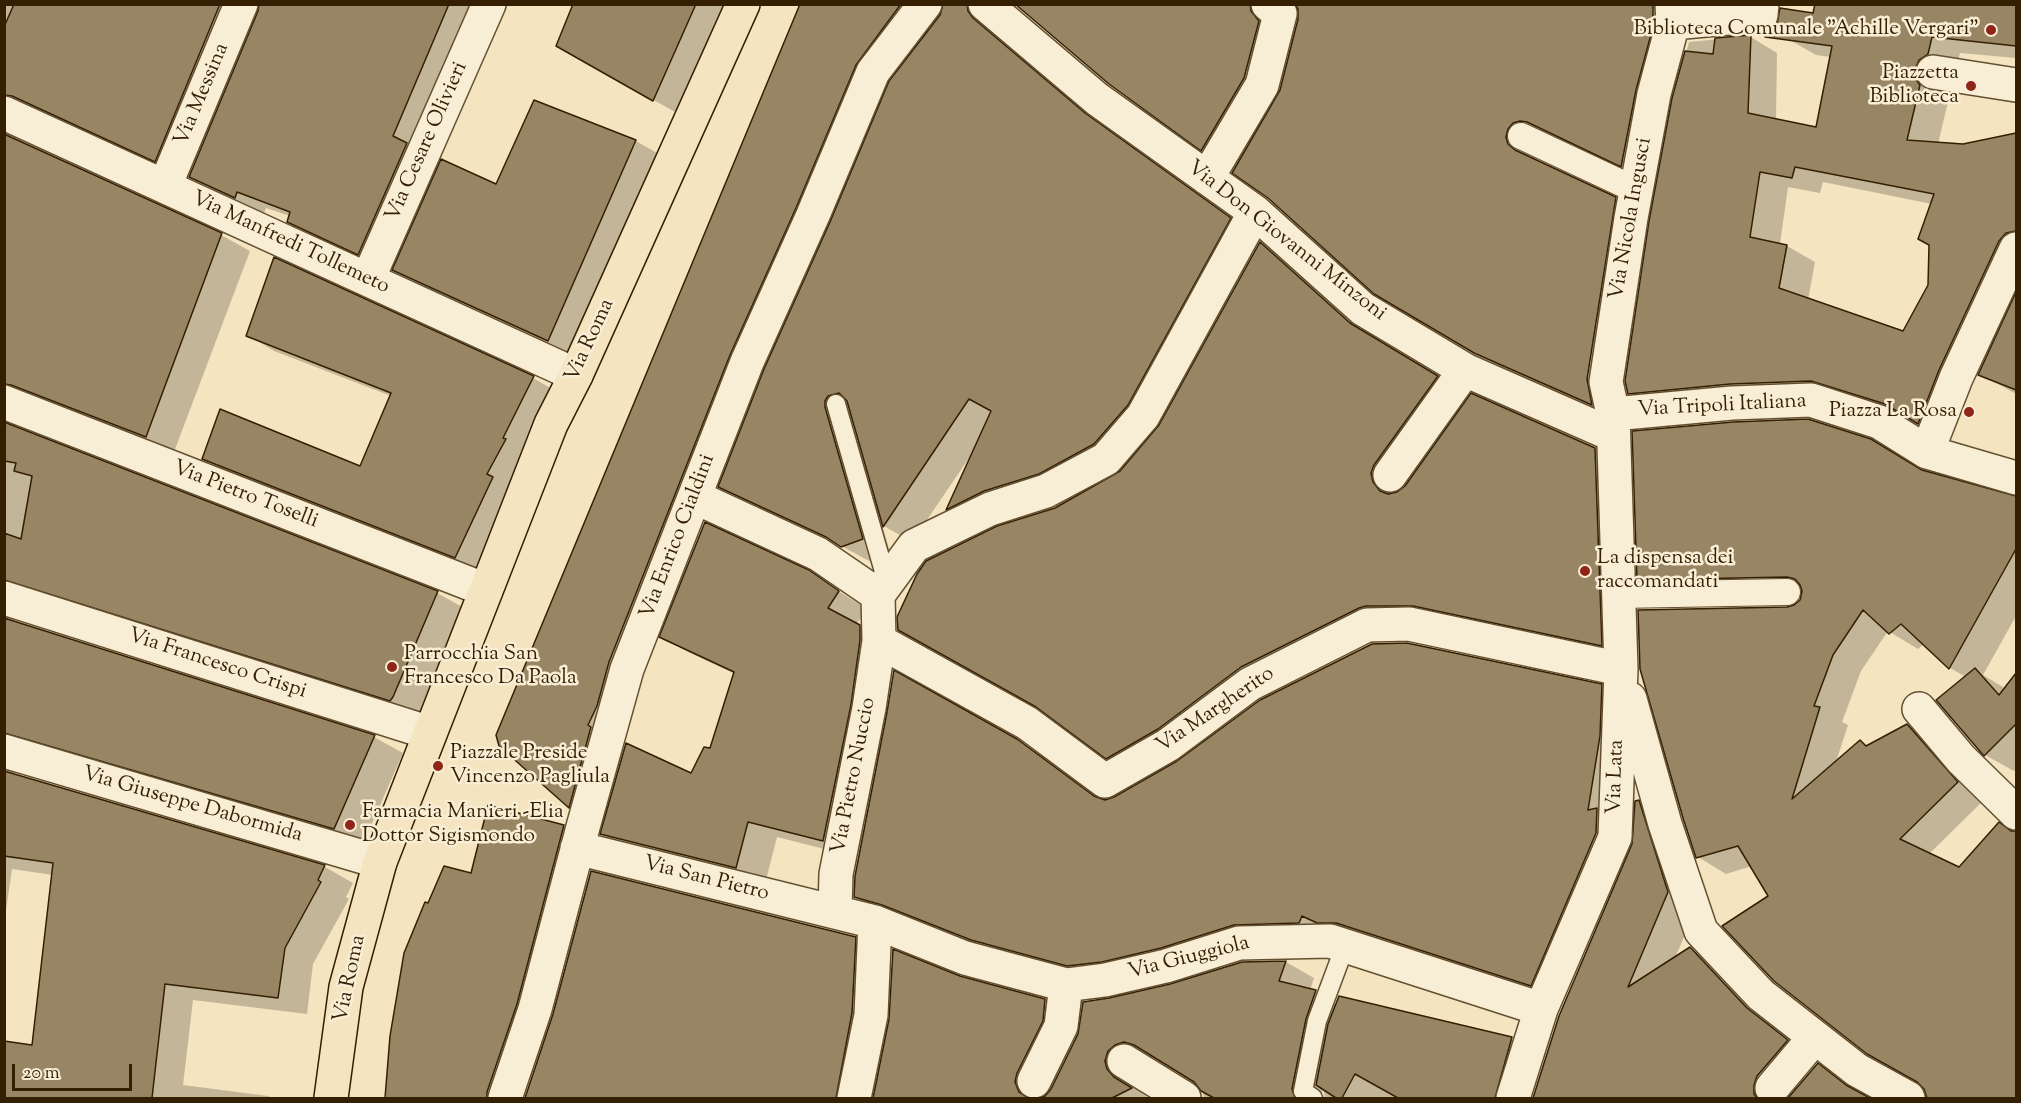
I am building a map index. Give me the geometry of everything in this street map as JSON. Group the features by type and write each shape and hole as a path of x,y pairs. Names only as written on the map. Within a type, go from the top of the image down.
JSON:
{"main road":[{"name":"Via Roma","path":"430,733 551,424 576,375 743,4"},
{"path":"380,862 430,733"},
{"name":"Via Roma","path":"331,1098 346,987 380,862"}],"street":[{"name":"Via Messina","path":"165,186 241,4"},
{"name":"Via Cesare Olivieri","path":"368,279 489,4"},
{"name":"Via Enrico Cialdini","path":"505,1098 535,1009 627,669 747,362 813,215 873,72 925,4"},
{"path":"1207,178 1262,85 1280,14 1268,4"},
{"path":"1673,14 1761,15 1762,4"},
{"name":"Via Don Giovanni Minzoni","path":"989,5 1097,99 1255,212 1363,309 1465,370 1613,424"},
{"name":"Via Nicola Ingusci","path":"1613,424 1606,382 1636,190 1654,94 1673,14"},
{"path":"1933,72 2016,85"},
{"name":"Via Manfredi Tollemeto","path":"4,113 576,375"},
{"path":"1521,136 1636,190"},
{"path":"695,497 818,554 882,589 914,546 990,509 1046,491 1106,459 1143,416 1255,212"},
{"path":"2016,249 1956,378 1927,452 2016,478"},
{"path":"1390,475 1465,370"},
{"name":"Via Tripoli Italiana","path":"1613,424 1732,403 1811,400 1879,422 1927,452"},
{"name":"Via Pietro Toselli","path":"4,402 486,590"},
{"name":"Via Lata","path":"1513,1098 1541,1009 1615,837 1621,669 1613,424"},
{"name":"Via Pietro Nuccio","path":"835,911 836,874 869,708 879,641 882,589"},
{"path":"1618,595 1787,592"},
{"name":"Via Francesco Crispi","path":"4,598 430,733"},
{"name":"Via Margherito","path":"879,641 1027,723 1105,781 1168,745 1250,684 1367,625 1409,624 1621,669"},
{"path":"1621,669 1665,824 1701,932 1761,995 1857,1070 1908,1098"},
{"path":"1919,709 1961,759 2016,813"},
{"name":"Via Giuseppe Dabormida","path":"4,751 380,862"},
{"name":"Via San Pietro","path":"578,848 835,911"},
{"name":"Via Giuggiola","path":"835,911 875,922 965,958 1066,986 1166,966 1239,943 1330,941 1541,1009"},
{"path":"850,1097 871,1015 875,922"},
{"path":"1034,1081 1061,1026 1066,986"},
{"path":"1772,1088 1815,1037"},
{"path":"1124,1061 1184,1098"}],"lane":[{"path":"837,404 882,589"},
{"path":"1313,1098 1304,1091 1317,1021 1345,946"}],"building":[{"path":"14,4 220,4 155,162 12,96 4,95 4,27"},
{"path":"259,4 449,4 393,136 407,143 358,255 287,222 290,212 237,192 235,198 189,177"},
{"path":"573,4 696,4 653,101 556,46"},
{"path":"800,4 901,4 856,65 796,208 730,355 609,662 597,706 588,725 591,727 569,808 499,746 496,735"},
{"path":"943,4 967,4 968,11 973,18 1085,113 1231,218 1128,405 1094,444 1039,474 984,491 946,510 991,411 969,399 883,527 847,401 839,393 828,396 825,407 863,539 841,547 826,537 718,487 764,369 830,222 889,81 940,15"},
{"path":"1015,4 1250,4 1251,11 1259,21 1244,78 1201,151 1109,84"},
{"path":"1295,4 1653,4 1653,27 1636,90 1621,167 1527,122 1513,123 1506,137 1508,144 1515,150 1616,197 1587,379 1592,405 1474,353 1374,294 1268,198 1232,173 1280,90 1298,19 1298,9"},
{"path":"1815,4 2016,4 2016,46 1932,37 1928,54 1919,60 1915,69 1915,78 1920,85 1907,140 1963,144 2016,133 2016,231 2006,233 1999,241 1939,370 1918,424 1885,404 1811,381 1730,384 1628,394 1625,381 1649,221 1672,98 1685,51 1713,54 1715,38 1751,35 1748,113 1816,127 1832,46 1765,37 1765,33 1771,31 1777,24 1780,8 1813,13","holes":["1795,167 1934,194 1918,239 1929,245 1928,285 1903,331 1779,288 1787,245 1750,237 1760,172 1792,178"]},
{"path":"534,100 636,140 548,341 392,270 441,159 496,184"},
{"path":"4,134 222,233 146,437 4,384"},
{"path":"1260,242 1350,323 1438,376 1374,465 1371,473 1373,482 1380,491 1388,494 1397,492 1405,486 1471,393 1595,448 1602,646 1413,606 1366,606 1241,667 1158,729 1106,759 1036,707 898,630 897,617 917,574 926,561 997,526 1055,508 1120,471 1159,425"},
{"path":"274,257 534,376 503,438 506,439 487,474 493,477 455,558 202,459 220,409 360,466 391,393 246,336"},
{"path":"2016,292 2016,390 1978,375"},
{"path":"1808,419 1871,439 1922,470 2016,496 2016,549 1949,669 1901,624 1889,634 1863,610 1833,655 1814,706 1820,707 1792,799 1860,740 1866,746 1907,724 1958,782 1900,839 1959,867 1999,822 2011,831 2016,831 2016,1098 1927,1098 1924,1089 1917,1082 1867,1054 1774,981 1722,926 1768,896 1738,846 1696,858 1683,818 1640,669 1638,610 1787,607 1800,600 1802,591 1795,579 1787,577 1637,580 1632,431 1733,422"},
{"path":"4,422 438,591 393,697 390,701 4,580 4,533 21,539 32,476 14,471 16,463 4,461"},
{"path":"705,522 809,570 839,591 828,608 860,625 851,705 823,841 748,822 736,868 600,834 626,743 691,773 704,747 710,748 734,672 659,637"},
{"path":"4,618 375,735 334,829 4,733"},
{"path":"1407,643 1602,684 1600,736 1588,810 1597,808 1596,833 1531,986 1336,923 1317,923 1302,916 1299,923 1234,925 1161,948 1102,962 1067,966 971,940 882,905 854,897 855,876 894,670 1017,739 1094,796 1105,800 1177,761 1260,700 1372,644"},
{"path":"1975,668 1999,695 2016,673 2016,724 1984,756 1936,700"},
{"path":"4,771 325,865 318,880 321,882 285,948 278,998 165,984 152,1098 4,1098 4,1041 32,1045 53,863 4,856"},
{"path":"1639,800 1668,892 1628,987 1690,947 1747,1008 1788,1040 1757,1076 1754,1094 1757,1098 1533,1098 1559,1016 1632,844 1635,801"},
{"path":"488,805 564,825 517,1004 487,1092 487,1098 385,1098 390,1036 404,953 425,902 428,903 444,866 471,873"},
{"path":"591,871 856,937 852,1013 836,1098 525,1098 553,1014"},
{"path":"893,949 960,976 1045,999 1043,1021 1017,1073 1015,1082 1019,1092 1029,1098 873,1098 889,1019"},
{"path":"1286,961 1279,981 1316,990 1306,1019 1292,1089 1295,1098 1214,1098 1201,1091 1194,1082 1134,1045 1124,1042 1108,1051 1105,1061 1107,1069 1114,1077 1132,1088 1112,1098 1039,1098 1045,1096 1051,1089 1078,1034 1083,1002 1170,984 1242,962"},
{"path":"1339,996 1512,1037 1495,1098 1398,1098 1355,1074 1342,1098 1336,1098 1316,1085 1328,1024"},
{"path":"1818,1063 1846,1085 1870,1098 1788,1098"}],"place":[{"name":"Biblioteca Comunale \"Achille Vergari\"","path":"1991,30"},
{"name":"Piazzetta Biblioteca","path":"1971,86"},
{"name":"Piazza La Rosa","path":"1969,412"},
{"name":"La dispensa dei raccomandati","path":"1585,571"},
{"name":"Parrocchia San Francesco Da Paola","path":"392,667"},
{"name":"Piazzale Preside Vincenzo Pagliula","path":"438,766"},
{"name":"Farmacia Manieri -Elia Dottor Sigismondo","path":"350,825"}]}
